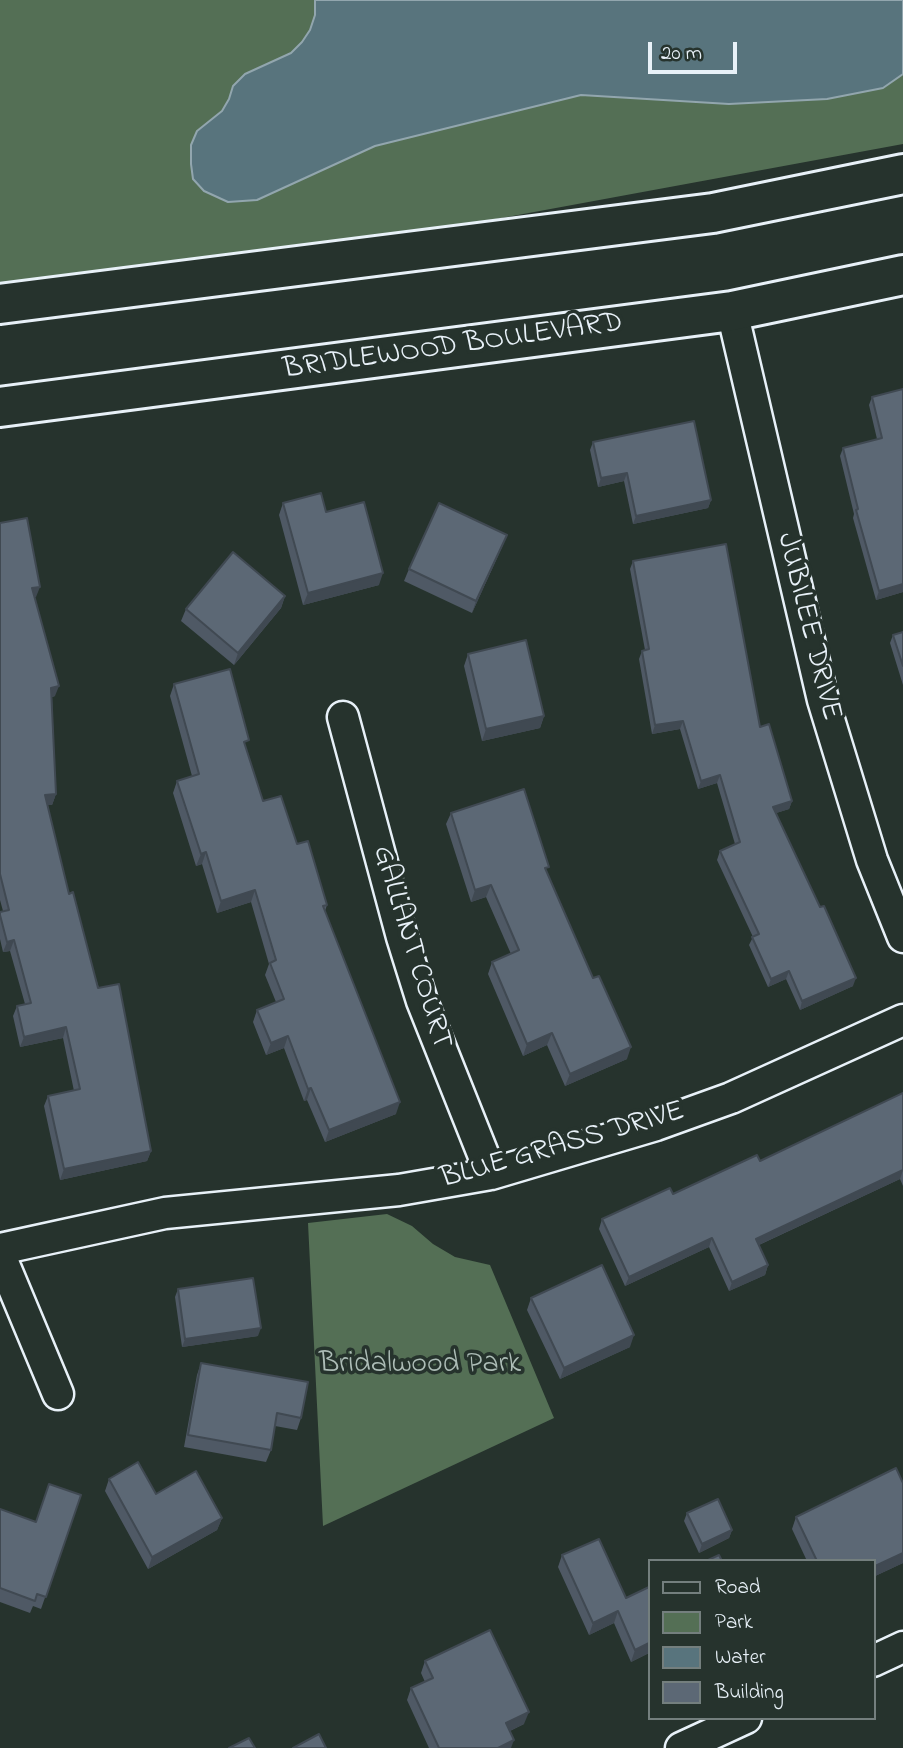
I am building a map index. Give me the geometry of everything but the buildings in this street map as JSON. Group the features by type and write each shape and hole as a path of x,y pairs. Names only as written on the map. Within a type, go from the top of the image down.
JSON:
{"main road":[{"path":"0,304 713,213 903,174"},
{"name":"BRIDLEWOOD BOULEVARD","path":"0,407 732,311 903,275"}],"street":[{"name":"JUBILEE DRIVE","path":"732,311 823,700 872,860 903,937"},
{"name":"GALLANT COURT","path":"344,717 402,937 422,1001 491,1174"},
{"name":"BLUE GRASS DRIVE","path":"0,1252 164,1213 399,1190 491,1174 656,1125 731,1098 903,1020"},
{"path":"0,1252 58,1394"},
{"path":"875,1660 903,1647"},
{"path":"681,1748 742,1720"}],"green space":[{"path":"0,0 903,0 903,144 442,229 0,288"},
{"name":"Bridalwood Park","path":"387,1214 412,1226 433,1244 455,1257 490,1265 554,1418 323,1526 308,1223"}],"water":[{"path":"315,0 903,0 903,74 883,88 827,99 729,104 581,95 375,146 257,200 228,202 204,191 193,179 191,164 191,145 197,131 222,111 233,86 245,74 291,53 302,42 315,15"}]}
